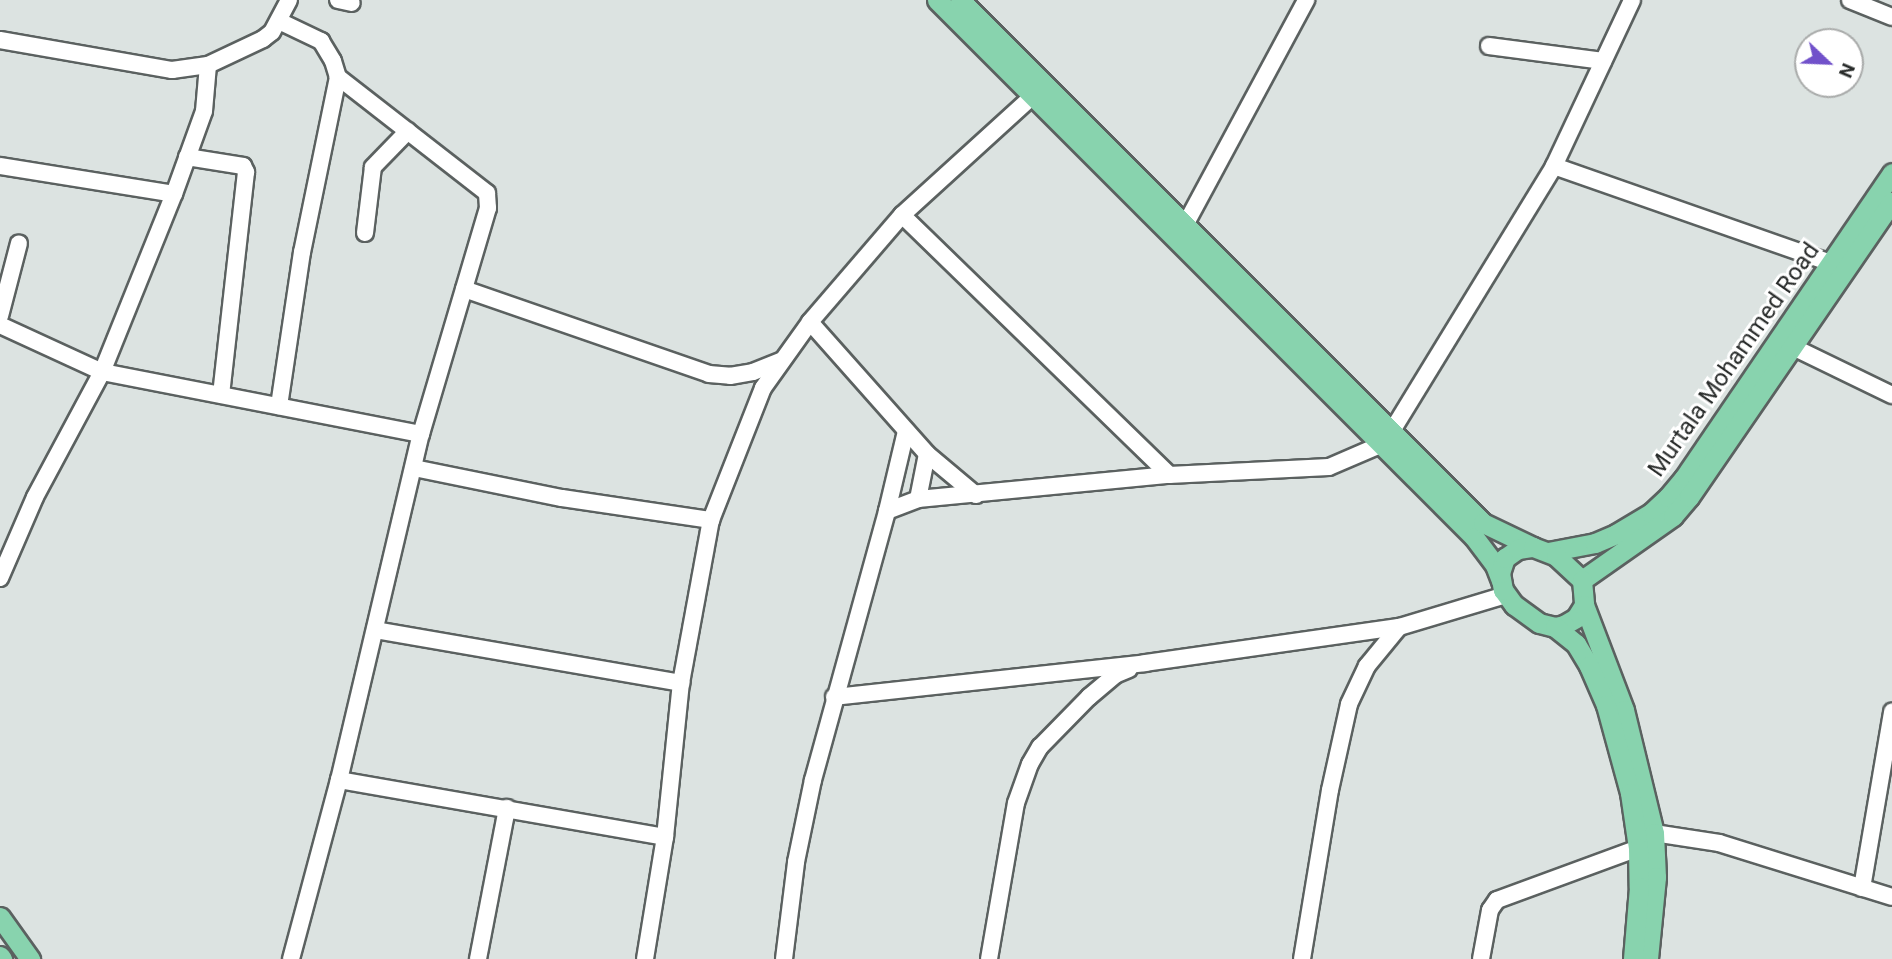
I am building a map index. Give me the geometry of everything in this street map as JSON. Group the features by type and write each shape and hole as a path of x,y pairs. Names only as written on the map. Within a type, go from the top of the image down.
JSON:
{"main road":[{"path":"937,0 1385,439 1483,523 1568,564 1583,580 1584,605 1624,710 1654,833 1656,877 1648,959"},
{"path":"963,1 1184,227 1385,439 1474,537 1491,559 1503,588 1524,613 1555,627 1582,653 1606,705 1630,793 1638,848 1638,916 1633,959"},
{"name":"Murtala Mohammed Road","path":"1541,550 1595,543 1651,513 1668,497 1892,173"},
{"name":"Murtala Mohammed Road","path":"1583,580 1673,516 1892,202"},
{"path":"1503,588 1505,558 1518,549 1541,550"},
{"path":"1555,627 1571,622 1584,605"},
{"path":"0,917 30,959"}],"street":[{"path":"0,40 172,70 208,65 263,39 279,21 289,0"},
{"path":"1184,227 1306,0"},
{"path":"887,510 918,499 1169,475 1329,467 1385,439 1554,166 1632,0"},
{"path":"1850,0 1892,17"},
{"path":"279,21 321,41 333,61 338,77 302,252 279,406"},
{"path":"1489,46 1603,61"},
{"path":"0,578 35,497 102,372 174,194 204,111 208,65"},
{"path":"291,959 339,780 421,434 488,208 487,193 338,77"},
{"path":"645,959 664,836 681,683 711,520 763,388 810,322 902,215 1033,96"},
{"path":"365,233 373,166 408,131"},
{"path":"187,157 243,166 246,172 221,395"},
{"path":"0,166 174,194"},
{"path":"1554,166 1831,263"},
{"path":"902,215 1169,475"},
{"path":"0,316 19,243"},
{"path":"464,289 709,374 730,376 753,372 782,360"},
{"path":"810,322 927,454 976,495"},
{"path":"0,325 102,372 421,434"},
{"path":"1793,347 1892,395"},
{"path":"784,959 796,862 834,697 887,510 906,431"},
{"path":"918,499 927,454"},
{"path":"414,468 562,498 711,520"},
{"path":"834,697 1144,663 1399,627 1503,588"},
{"path":"1302,959 1330,790 1349,704 1367,666 1399,627"},
{"path":"375,630 681,683"},
{"path":"989,959 1016,803 1030,764 1052,734 1103,685 1115,675 1144,663"},
{"path":"1863,888 1892,712"},
{"path":"339,780 664,836"},
{"path":"478,959 507,808"},
{"path":"1654,833 1719,843 1892,897"},
{"path":"1481,959 1490,910 1497,900 1638,848"}]}
